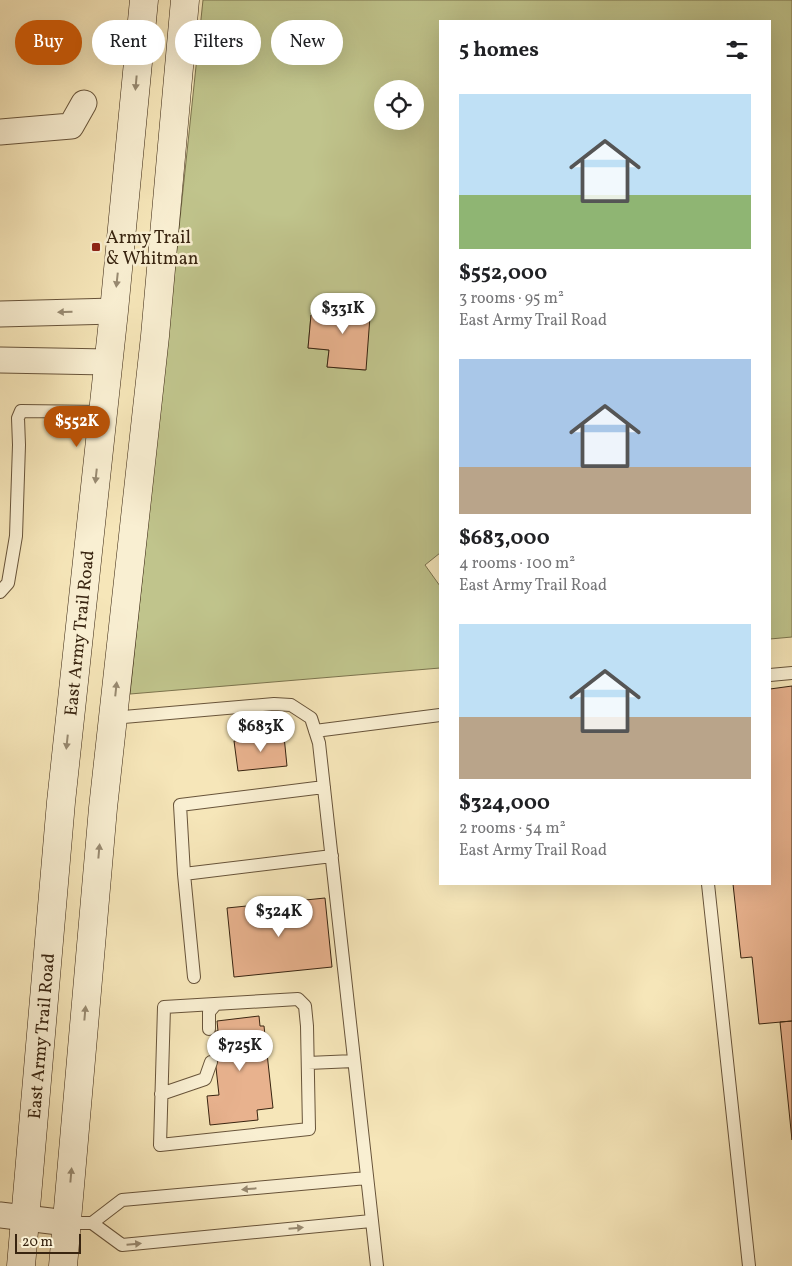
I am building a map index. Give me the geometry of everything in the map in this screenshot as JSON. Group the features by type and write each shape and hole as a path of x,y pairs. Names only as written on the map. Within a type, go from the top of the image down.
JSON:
{"main road":[{"name":"East Army Trail Road","path":"21,1266 13,1216 61,802 114,311 144,0"},
{"path":"63,1266 80,1223 103,808 155,336 185,0"}],"street":[{"path":"0,132 71,126 84,103"},
{"path":"0,314 114,311"},
{"path":"0,360 108,362"},
{"path":"13,1216 80,1223"}],"lane":[{"path":"0,592 8,584 16,536 18,418 21,411 102,412"},
{"path":"771,675 792,672"},
{"path":"112,718 274,704 291,705 311,718 319,743 377,1266"},
{"path":"315,730 439,715"},
{"path":"194,977 184,874 180,805 324,787"},
{"path":"184,874 332,856"},
{"path":"708,885 749,1266"},
{"path":"298,999 305,1006 309,1129 160,1145 164,1008 215,1006 298,999"},
{"path":"210,1029 209,1012 215,1006"},
{"path":"308,1063 354,1061"},
{"path":"161,1094 204,1079 211,1062"},
{"path":"80,1223 122,1200 367,1178"},
{"path":"80,1223 122,1245 371,1221"}],"green space":[{"path":"203,0 792,0 792,637 771,639 771,20 439,20 439,554 425,565 439,585 439,668 130,694 196,65 261,65 261,20 201,20","holes":["333,300 371,303 365,370 327,367 329,350 308,348 311,315 331,317"]}],"building":[{"path":"333,300 371,303 366,370 327,367 329,350 308,348 311,315 331,317"},
{"path":"792,686 792,1021 759,1024 752,957 741,958 733,885 771,885 771,689"},
{"path":"284,736 287,766 238,771 234,741"},
{"path":"325,898 332,967 234,977 227,908"},
{"path":"259,1016 260,1026 264,1026 273,1108 257,1110 258,1120 210,1125 207,1096 219,1095 212,1031 218,1031 217,1021"},
{"path":"792,1021 792,1140 780,1022"}],"place":[{"name":"Army Trail & Whitman","path":"96,247"}]}
